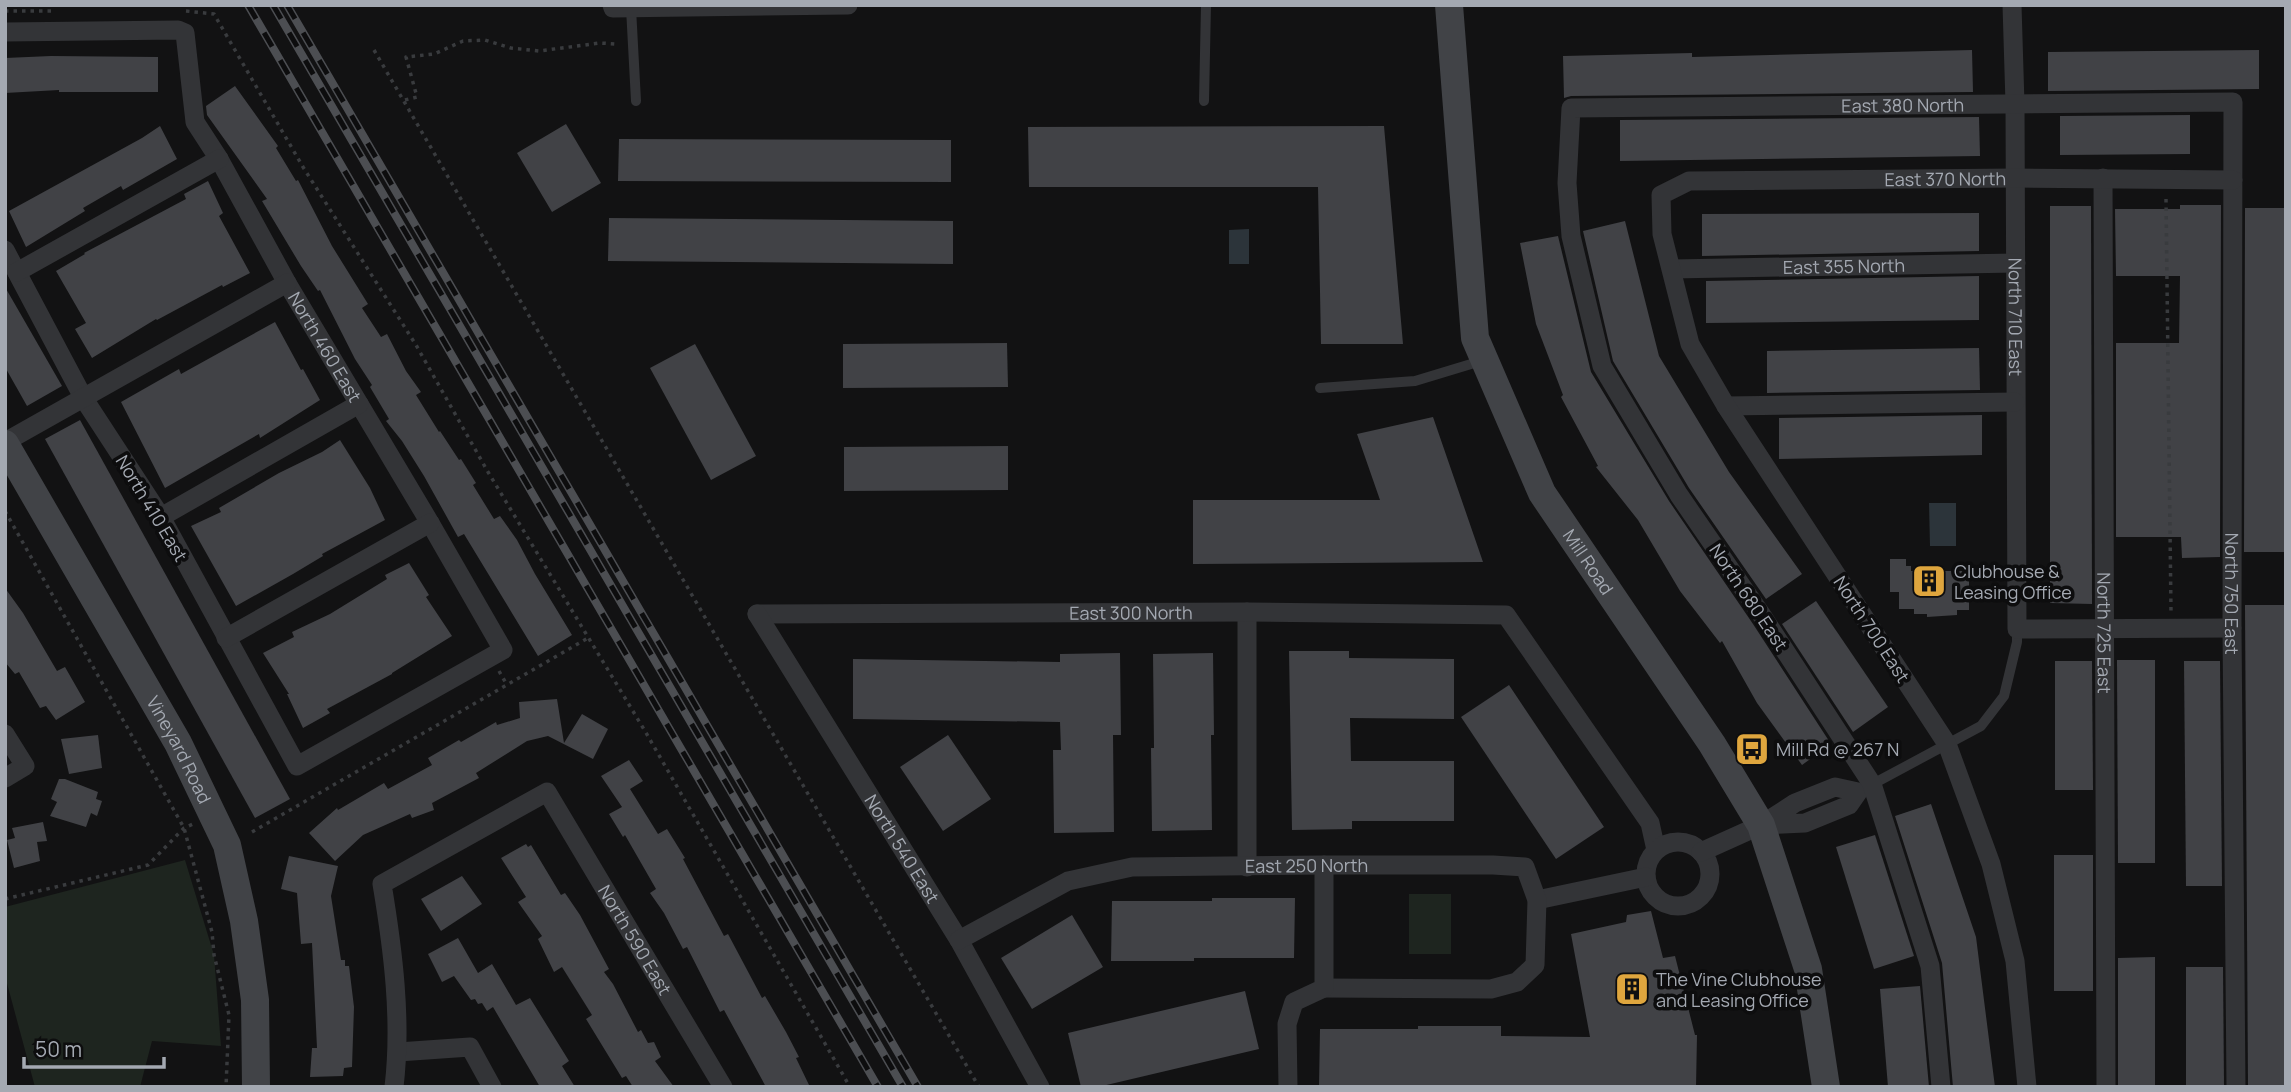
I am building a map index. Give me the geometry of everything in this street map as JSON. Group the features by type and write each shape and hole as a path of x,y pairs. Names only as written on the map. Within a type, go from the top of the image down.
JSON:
{"main road":[{"name":"Mill Road","path":"1449,5 1475,338 1542,493 1712,744 1761,825 1808,969 1826,1087"},
{"name":"Vineyard Road","path":"5,443 178,743 227,845 244,921 255,1000 256,1087"}],"street":[{"path":"619,7 848,5"},
{"name":"North 710 East","path":"2012,5 2015,104 2017,629"},
{"name":"North 460 East","path":"5,32 178,30 185,33 195,122 503,650 297,766"},
{"name":"East 380 North","path":"1571,108 2233,102"},
{"name":"North 750 East","path":"2233,102 2232,628 2236,1087"},
{"name":"North 680 East","path":"1571,108 1567,183 1571,236 1602,366 1679,495 1763,617 1865,788 1930,966 1941,1087"},
{"path":"17,272 219,159"},
{"name":"East 370 North","path":"1661,195 1689,181 2015,178 2233,180"},
{"name":"North 725 East","path":"2103,178 2106,1087"},
{"name":"North 700 East","path":"1661,195 1662,234 1689,344 1726,406 1947,744 1991,864 2015,961 2027,1087"},
{"name":"North 410 East","path":"5,250 84,399 161,517 297,766"},
{"name":"East 355 North","path":"1672,269 2016,263"},
{"path":"5,443 287,282"},
{"path":"1726,406 2015,402"},
{"path":"161,517 359,404"},
{"path":"226,638 430,523"},
{"path":"1247,612 1247,867"},
{"name":"East 300 North","path":"757,614 1247,612 1506,615 1650,823 1656,850"},
{"name":"North 540 East","path":"757,614 959,940 1040,1087"},
{"path":"2017,629 2232,628"},
{"path":"5,734 25,766 5,778"},
{"path":"1701,852 1761,825 1805,823 1849,806 1865,788"},
{"name":"North 590 East","path":"398,1052 391,938 382,884 547,792 723,1087"},
{"path":"1674,842 1693,845 1701,852 1708,861 1709,883 1696,900 1675,906 1655,896 1649,887 1646,867 1656,850 1674,842"},
{"path":"1324,865 1324,988"},
{"name":"East 250 North","path":"959,940 1068,881 1132,867 1525,867 1537,900"},
{"path":"1288,1087 1287,1024 1294,1002 1324,988 1491,989 1517,982 1535,965 1537,900 1646,877"},
{"path":"394,1087 398,1052 470,1047 492,1087"}],"lane":[{"path":"1204,101 1206,5"},
{"path":"619,7 636,102"},
{"path":"1320,388 1415,381 1485,360"},
{"path":"1865,788 1981,726 2004,696 2017,642 2017,629"}],"path":[{"path":"214,14 303,167 416,345 488,472 645,731 850,1087"},
{"path":"405,100 417,97 406,57 434,54 463,41 485,40 511,48 539,51 600,43 616,44"},
{"path":"374,50 979,1087"},
{"path":"2166,179 2171,628"},
{"path":"5,511 184,828 212,932 214,955 229,1015 226,1087"},
{"path":"252,831 588,638"},
{"path":"5,899 148,865 184,828"}],"shaded area":[{"path":"1249,229 1249,264 1229,264 1229,230"},
{"path":"1929,503 1956,503 1956,546 1930,546"},
{"path":"185,860 214,955 221,1046 152,1041 140,1087 35,1087 5,976 5,907"},
{"path":"1409,894 1451,894 1451,954 1409,954"}],"building":[{"path":"1972,50 1973,92 1564,98 1563,56 1692,53 1692,57"},
{"path":"2259,50 2259,89 2048,91 2048,52"},
{"path":"158,57 158,92 59,90 5,93 5,58"},
{"path":"235,86 278,146 276,148 296,181 298,180 332,246 368,304 362,308 381,337 387,334 406,371 421,392 416,395 439,432 459,460 461,459 494,519 500,516 517,540 572,635 538,656 464,534 458,537 424,476 386,421 389,419 370,387 372,385 355,359 320,290 318,291 301,266 262,201 267,199 207,115 206,106"},
{"path":"2190,115 2190,154 2060,155 2060,116"},
{"path":"1979,117 1980,156 1620,161 1620,120"},
{"path":"566,124 601,183 552,212 517,153"},
{"path":"160,126 177,159 123,190 121,186 83,208 85,211 26,247 9,211"},
{"path":"1384,126 1403,344 1321,344 1318,187 1029,187 1028,127"},
{"path":"619,139 951,140 951,182 618,181"},
{"path":"208,181 223,213 219,216 250,273 156,319 92,358 75,329 86,323 56,271 84,253 186,199 184,194"},
{"path":"2180,205 2221,205 2220,557 2182,558 2181,537 2116,537 2116,343 2179,343 2180,276 2116,276 2115,209 2180,209"},
{"path":"2050,206 2091,206 2092,604 2050,603"},
{"path":"2245,208 2286,208 2286,552 2244,552"},
{"path":"1979,213 1979,251 1702,256 1702,214"},
{"path":"609,218 953,221 953,264 608,261"},
{"path":"1625,221 1659,356 1729,472 1802,574 1766,599 1689,488 1613,361 1583,231"},
{"path":"1558,236 1591,372 1669,501 1831,744 1802,765 1757,703 1722,641 1720,643 1680,591 1638,520 1596,467 1598,466 1561,397 1563,395 1536,324 1520,243"},
{"path":"1979,276 1979,320 1706,323 1706,281"},
{"path":"5,287 62,386 27,406 5,367"},
{"path":"275,322 320,400 260,438 259,434 165,488 121,402 179,369 181,374"},
{"path":"1007,343 1008,387 843,388 843,344"},
{"path":"695,344 756,456 711,480 650,368"},
{"path":"1979,348 1980,390 1767,393 1767,351"},
{"path":"1982,415 1982,455 1779,459 1779,418"},
{"path":"1433,417 1483,562 1193,564 1193,500 1380,500 1357,434"},
{"path":"80,420 290,799 255,818 45,439"},
{"path":"340,440 370,488 385,520 236,606 191,526 221,512 219,508"},
{"path":"1008,446 1008,490 844,491 844,447"},
{"name":"Clubhouse & Leasing Office","path":"1890,559 1906,559 1906,566 1911,566 1911,571 1969,571 1969,610 1957,610 1957,615 1927,617 1927,614 1914,614 1914,609 1899,609 1899,592 1890,592"},
{"path":"409,563 429,595 426,597 452,636 392,674 327,709 330,713 303,728 289,694 263,653 294,637 292,632 330,614 387,579 385,575"},
{"path":"5,588 57,671 65,667 85,702 56,720 46,706 40,708 19,672 15,674 5,662"},
{"path":"1816,601 1888,707 1853,732 1782,624"},
{"path":"2245,605 2284,605 2285,1087 2248,1087"},
{"path":"1289,651 1349,651 1349,658 1454,659 1454,719 1350,718 1351,761 1454,761 1454,821 1352,821 1352,829 1292,830"},
{"path":"1120,653 1121,735 1113,735 1114,832 1054,833 1053,750 1061,750 1060,722 853,719 853,659 1060,662 1060,654"},
{"path":"1213,653 1212,830 1152,831 1153,654"},
{"path":"2117,660 2155,660 2155,863 2118,863"},
{"path":"2055,661 2092,661 2093,790 2055,790"},
{"path":"2184,661 2220,661 2222,886 2186,886"},
{"path":"1509,685 1604,827 1556,859 1461,717"},
{"path":"557,699 564,743 582,714 608,729 593,759 548,736 527,741 476,773 479,778 432,803 434,810 412,818 410,814 363,835 335,861 309,833 337,808 338,810 384,783 388,789 432,765 428,758 459,740 461,742 496,722 497,725 520,718 519,702"},
{"path":"98,735 102,768 69,774 61,739"},
{"path":"948,735 991,799 943,831 900,767"},
{"path":"629,760 643,781 630,789 658,834 667,829 685,858 683,859 724,936 728,934 762,998 765,996 786,1032 810,1087 766,1087 724,1010 720,1012 687,947 683,949 650,893 656,889 625,835 623,837 609,814 622,807 601,776"},
{"path":"59,779 98,792 96,799 102,801 97,816 91,813 86,827 50,816 57,802 51,799"},
{"path":"1931,804 1976,937 1995,1087 1953,1087 1942,963 1895,816"},
{"path":"43,822 47,841 37,842 40,861 14,868 7,840 15,838 12,828"},
{"path":"1875,835 1914,956 1874,969 1836,847"},
{"path":"526,844 528,847 531,845 561,895 565,893 580,915 609,969 604,972 638,1032 641,1030 648,1043 654,1042 661,1057 655,1061 674,1087 633,1087 626,1076 622,1078 586,1019 592,1015 562,967 554,972 538,939 542,936 518,902 526,897 501,858"},
{"path":"2054,855 2093,855 2093,991 2054,991"},
{"path":"289,856 338,866 331,896 341,960 345,960 345,966 349,966 354,1007 352,1067 344,1068 343,1076 310,1077 312,1048 317,1048 312,943 301,944 297,893 281,889"},
{"path":"462,876 482,904 441,931 421,899"},
{"path":"1212,898 1295,898 1294,958 1111,961 1112,901 1212,901"},
{"path":"1651,911 1663,958 1675,956 1697,1035 1696,1087 1319,1087 1320,1029 1501,1026 1501,1036 1590,1037 1571,934 1626,922 1627,915"},
{"path":"1072,915 1103,967 1032,1009 1001,958"},
{"path":"458,938 478,973 492,964 516,1005 530,998 569,1061 562,1066 575,1087 540,1087 493,1007 487,1011 482,1003 471,1000 454,976 442,982 428,954"},
{"path":"2155,957 2155,1086 2118,1086 2118,958"},
{"path":"2186,967 2223,967 2224,1087 2186,1087"},
{"path":"1920,986 1929,1087 1888,1087 1880,989"},
{"path":"1245,991 1259,1049 1098,1087 1081,1087 1068,1033"}],"railway":[{"path":"248,5 878,1087"},
{"path":"273,5 903,1087"},
{"path":"287,5 918,1087"}],"place":[{"name":"Clubhouse & Leasing Office","path":"1929,581"},
{"name":"Mill Rd @ 267 N","path":"1752,749"},
{"name":"The Vine Clubhouse and Leasing Office","path":"1632,989"}]}
